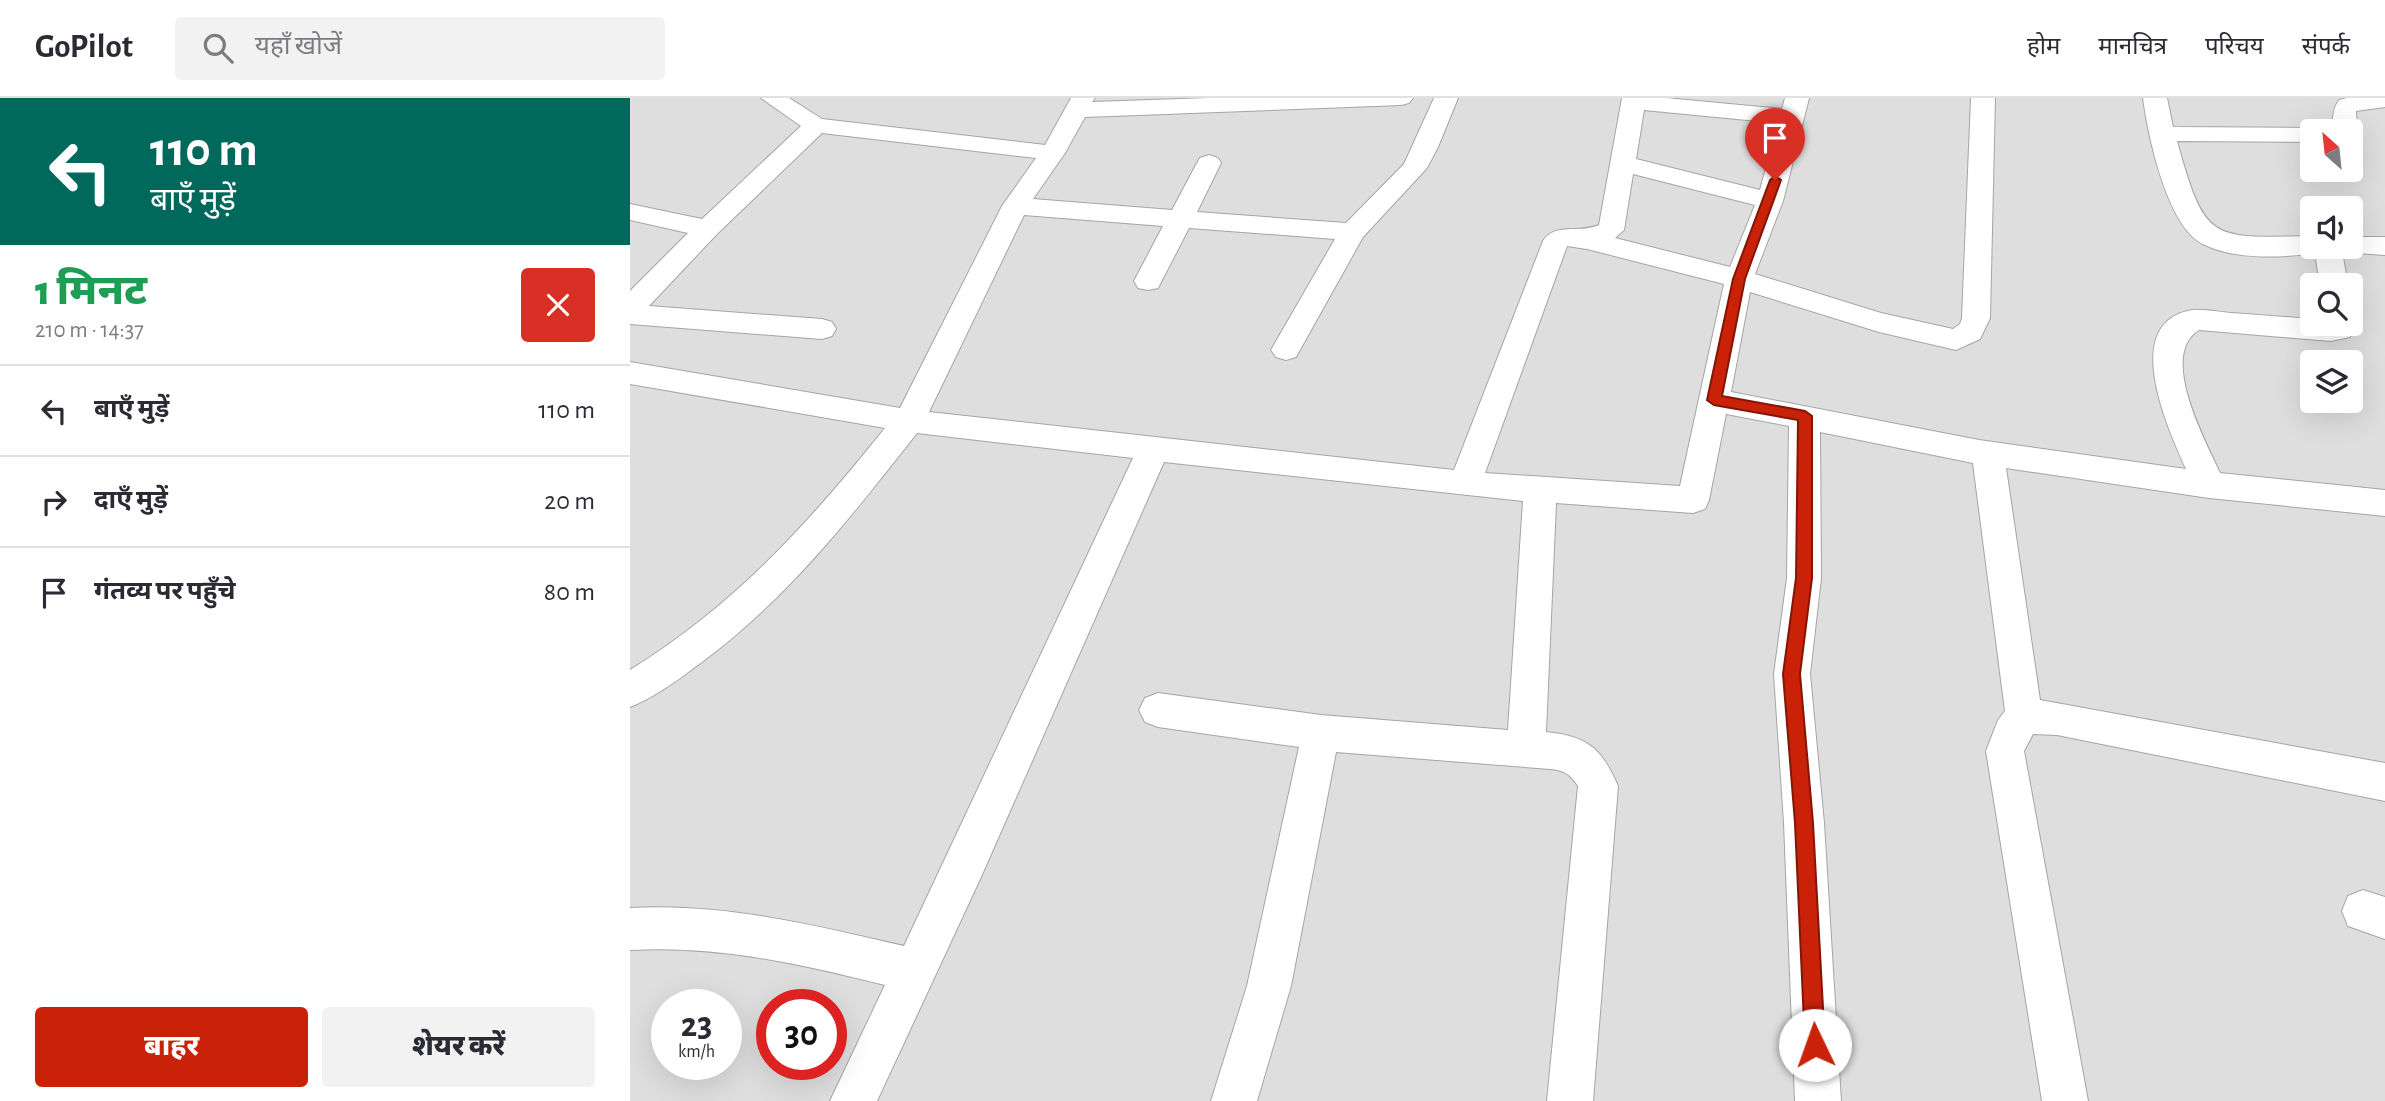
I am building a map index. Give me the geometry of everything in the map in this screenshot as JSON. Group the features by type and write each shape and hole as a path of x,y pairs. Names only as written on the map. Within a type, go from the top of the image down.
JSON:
{"street":[{"path":"774,98 816,125 1053,153"},
{"path":"630,690 709,636 780,573 807,546 909,421 1015,206 1053,153 1079,104 1401,98"},
{"path":"1286,350 1352,232 1414,167 1426,147 1446,98"},
{"path":"1465,483 1552,247 1563,237 1587,240 1739,279 1942,338 1956,340 1966,336 1974,328 1976,318 1983,98"},
{"path":"2155,98 2188,215 2200,232 2210,238 2237,244 2300,245"},
{"path":"630,373 909,421 1465,483 1693,500 1739,279 1770,201 1795,107 1634,100 1611,230 1587,240"},
{"path":"2344,119 2347,105 2385,100"},
{"path":"630,308 707,229 816,125"},
{"path":"2164,134 2300,135"},
{"path":"1148,281 1209,163"},
{"path":"1621,163 1770,201"},
{"path":"1015,206 1352,232"},
{"path":"630,212 707,229"},
{"path":"2363,246 2385,246"},
{"path":"630,314 822,329"},
{"path":"2209,485 2171,393 2166,366 2167,346 2172,334 2181,324 2194,320 2300,329"},
{"path":"1714,400 1987,453 2209,485 2385,503"},
{"path":"1805,416 1804,578 1792,674 1804,823 1818,1101"},
{"path":"853,1101 1154,448"},
{"path":"1987,453 2024,716 2011,732 2005,751 2065,1101"},
{"path":"1526,749 1540,489"},
{"path":"1158,710 1321,733 1566,752 1580,758 1589,766 1598,786 1570,1101"},
{"path":"2024,716 2057,718 2385,782"},
{"path":"1234,1101 1269,986 1321,733"},
{"path":"630,929 653,927 759,934 915,970"}],"shaded area":[{"path":"630,98 2385,98 2385,1101 630,1101"}],"route":[{"path":"1775,180 1770,201 1739,279 1714,400 1805,416 1804,578 1793,646 1792,674 1804,823 1815,1045"}]}
